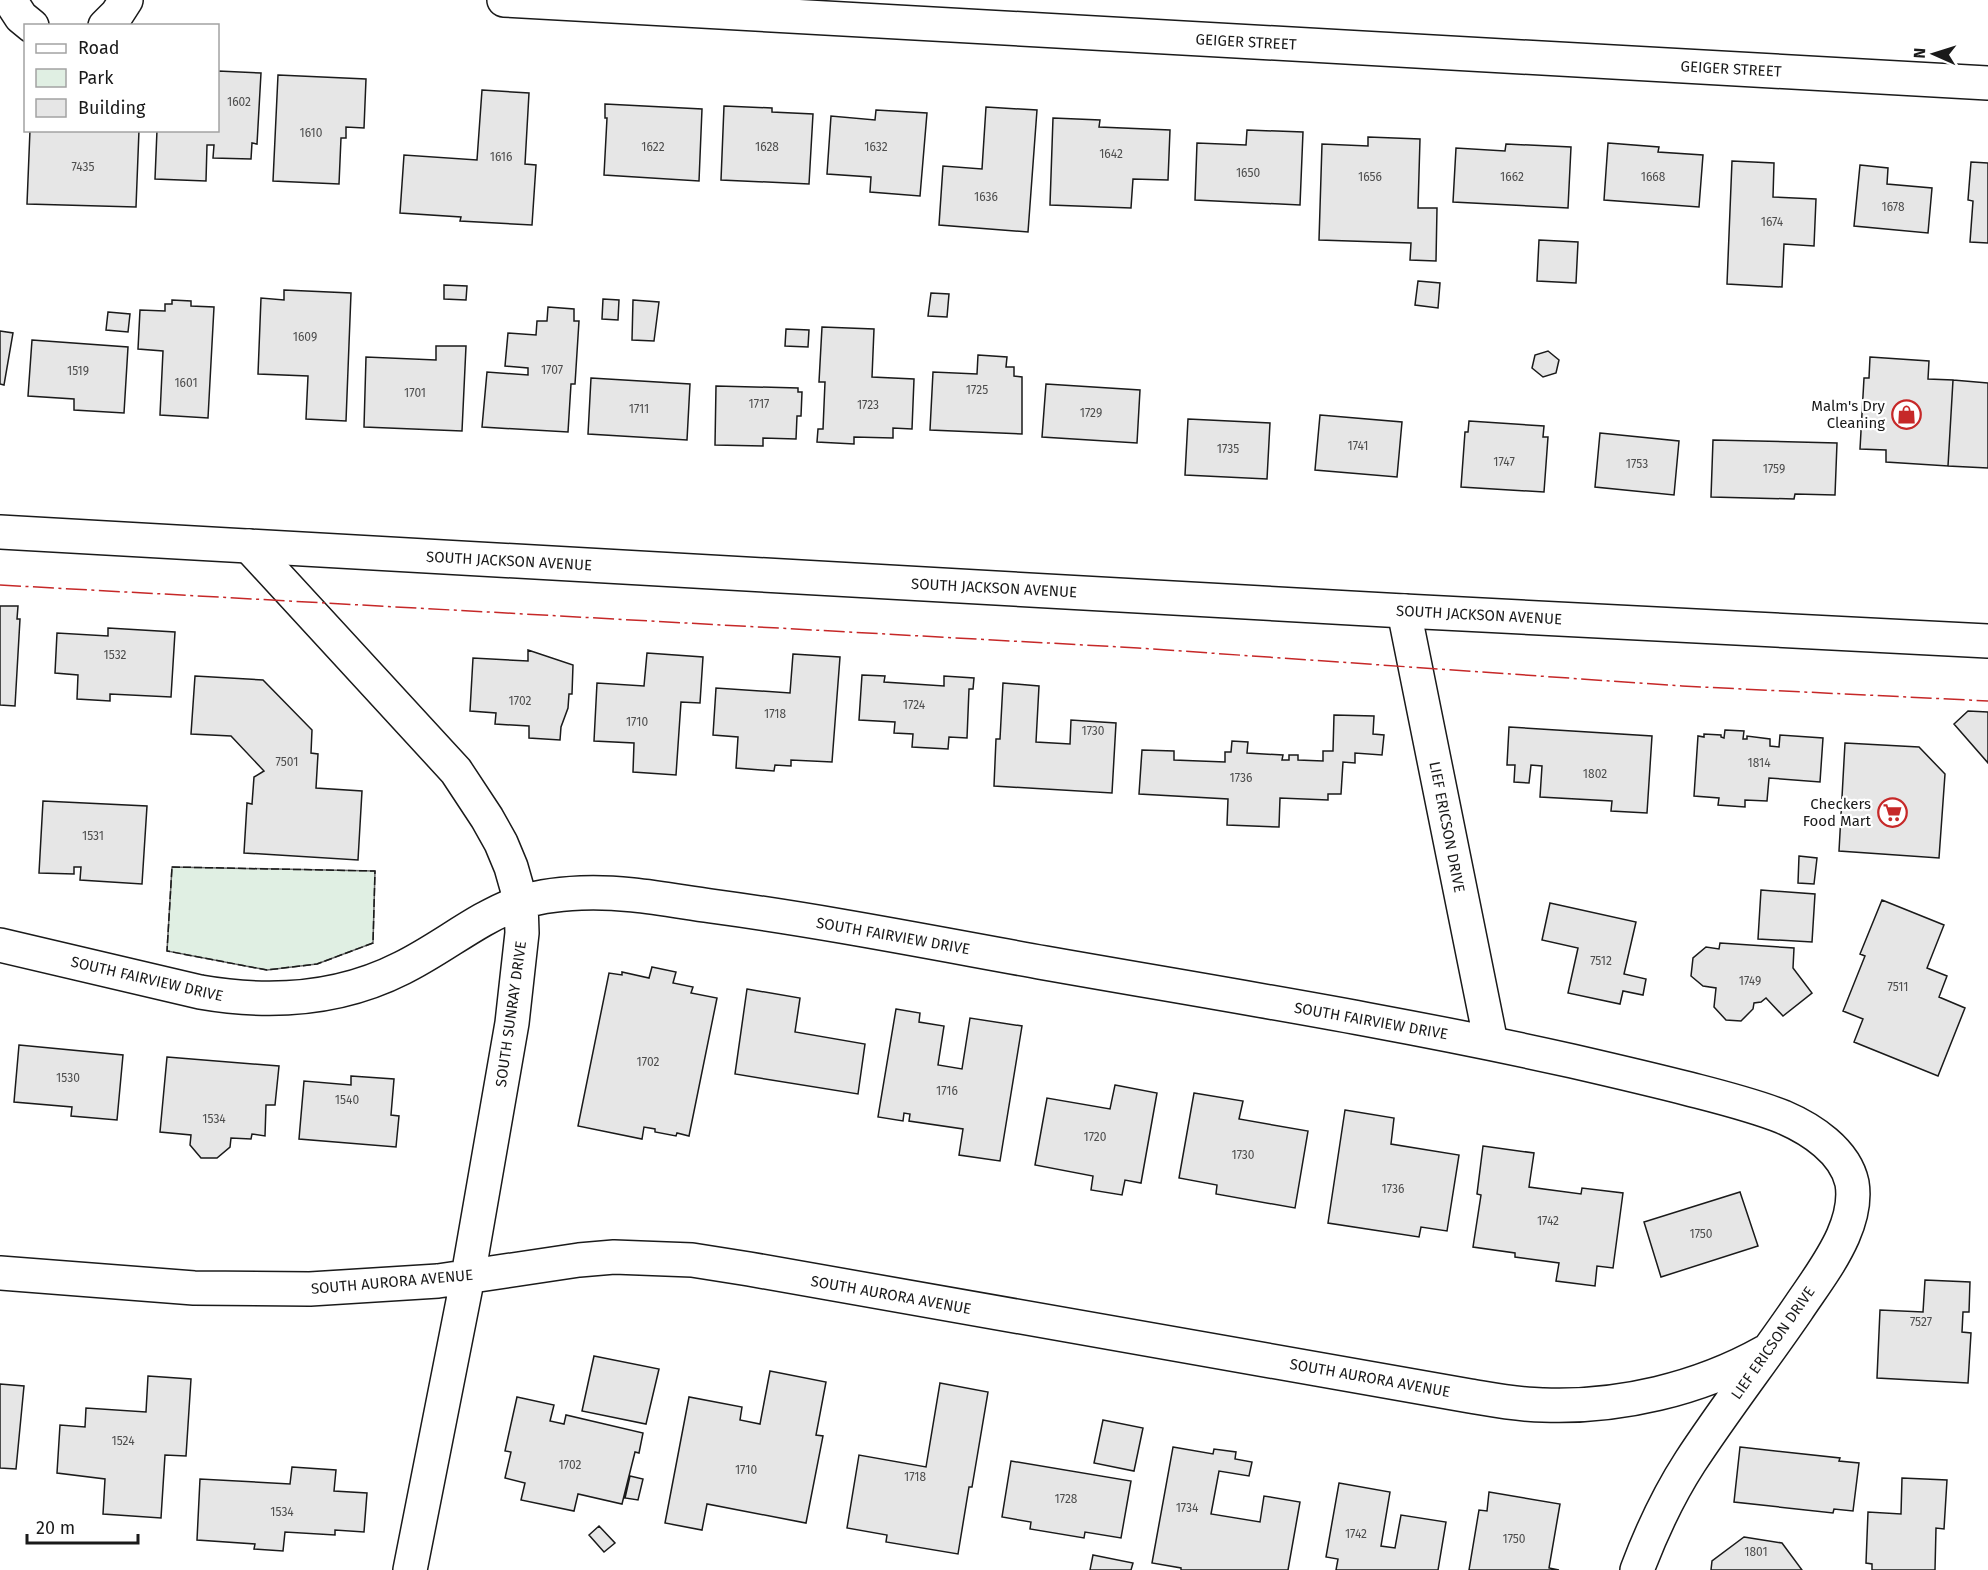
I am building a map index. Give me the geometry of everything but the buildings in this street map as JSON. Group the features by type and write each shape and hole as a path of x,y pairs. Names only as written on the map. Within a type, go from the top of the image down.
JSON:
{"street":[{"path":"10,0 21,17 30,24"},
{"path":"107,24 126,0"},
{"name":"GEIGER STREET","path":"504,0 1988,83"},
{"name":"SOUTH JACKSON AVENUE","path":"0,532 1404,611 1988,641"},
{"name":"SOUTH SUNRAY DRIVE","path":"249,546 456,771 501,843 521,902 522,933 512,1023 468,1276 410,1570"},
{"name":"LIEF ERICSON DRIVE","path":"1404,611 1491,1043"},
{"name":"SOUTH FAIRVIEW DRIVE","path":"0,945 232,998 316,996 350,989 403,968 495,913 521,902 587,893 623,894 813,921 1491,1043 1735,1101 1797,1124"},
{"name":"LIEF ERICSON DRIVE","path":"1637,1570 1656,1525 1686,1468 1770,1349 1834,1254 1843,1235 1851,1208 1852,1183 1842,1161 1823,1140 1797,1124"},
{"name":"SOUTH AURORA AVENUE","path":"0,1273 194,1288 298,1289 395,1284 614,1257 692,1260 1459,1394 1541,1406 1575,1406 1621,1401 1667,1390 1730,1371 1770,1349"}],"green space":[{"path":"172,867 375,871 373,943 317,964 267,970 167,951"}],"fence":[{"path":"172,867 375,871 373,943 317,964 267,970 167,951 172,867"}],"power":[{"path":"0,585 1138,648 1682,686 1988,701"}],"place":[{"name":"Malm's Dry Cleaning","path":"1906,415"},
{"name":"Checkers Food Mart","path":"1892,813"}]}
